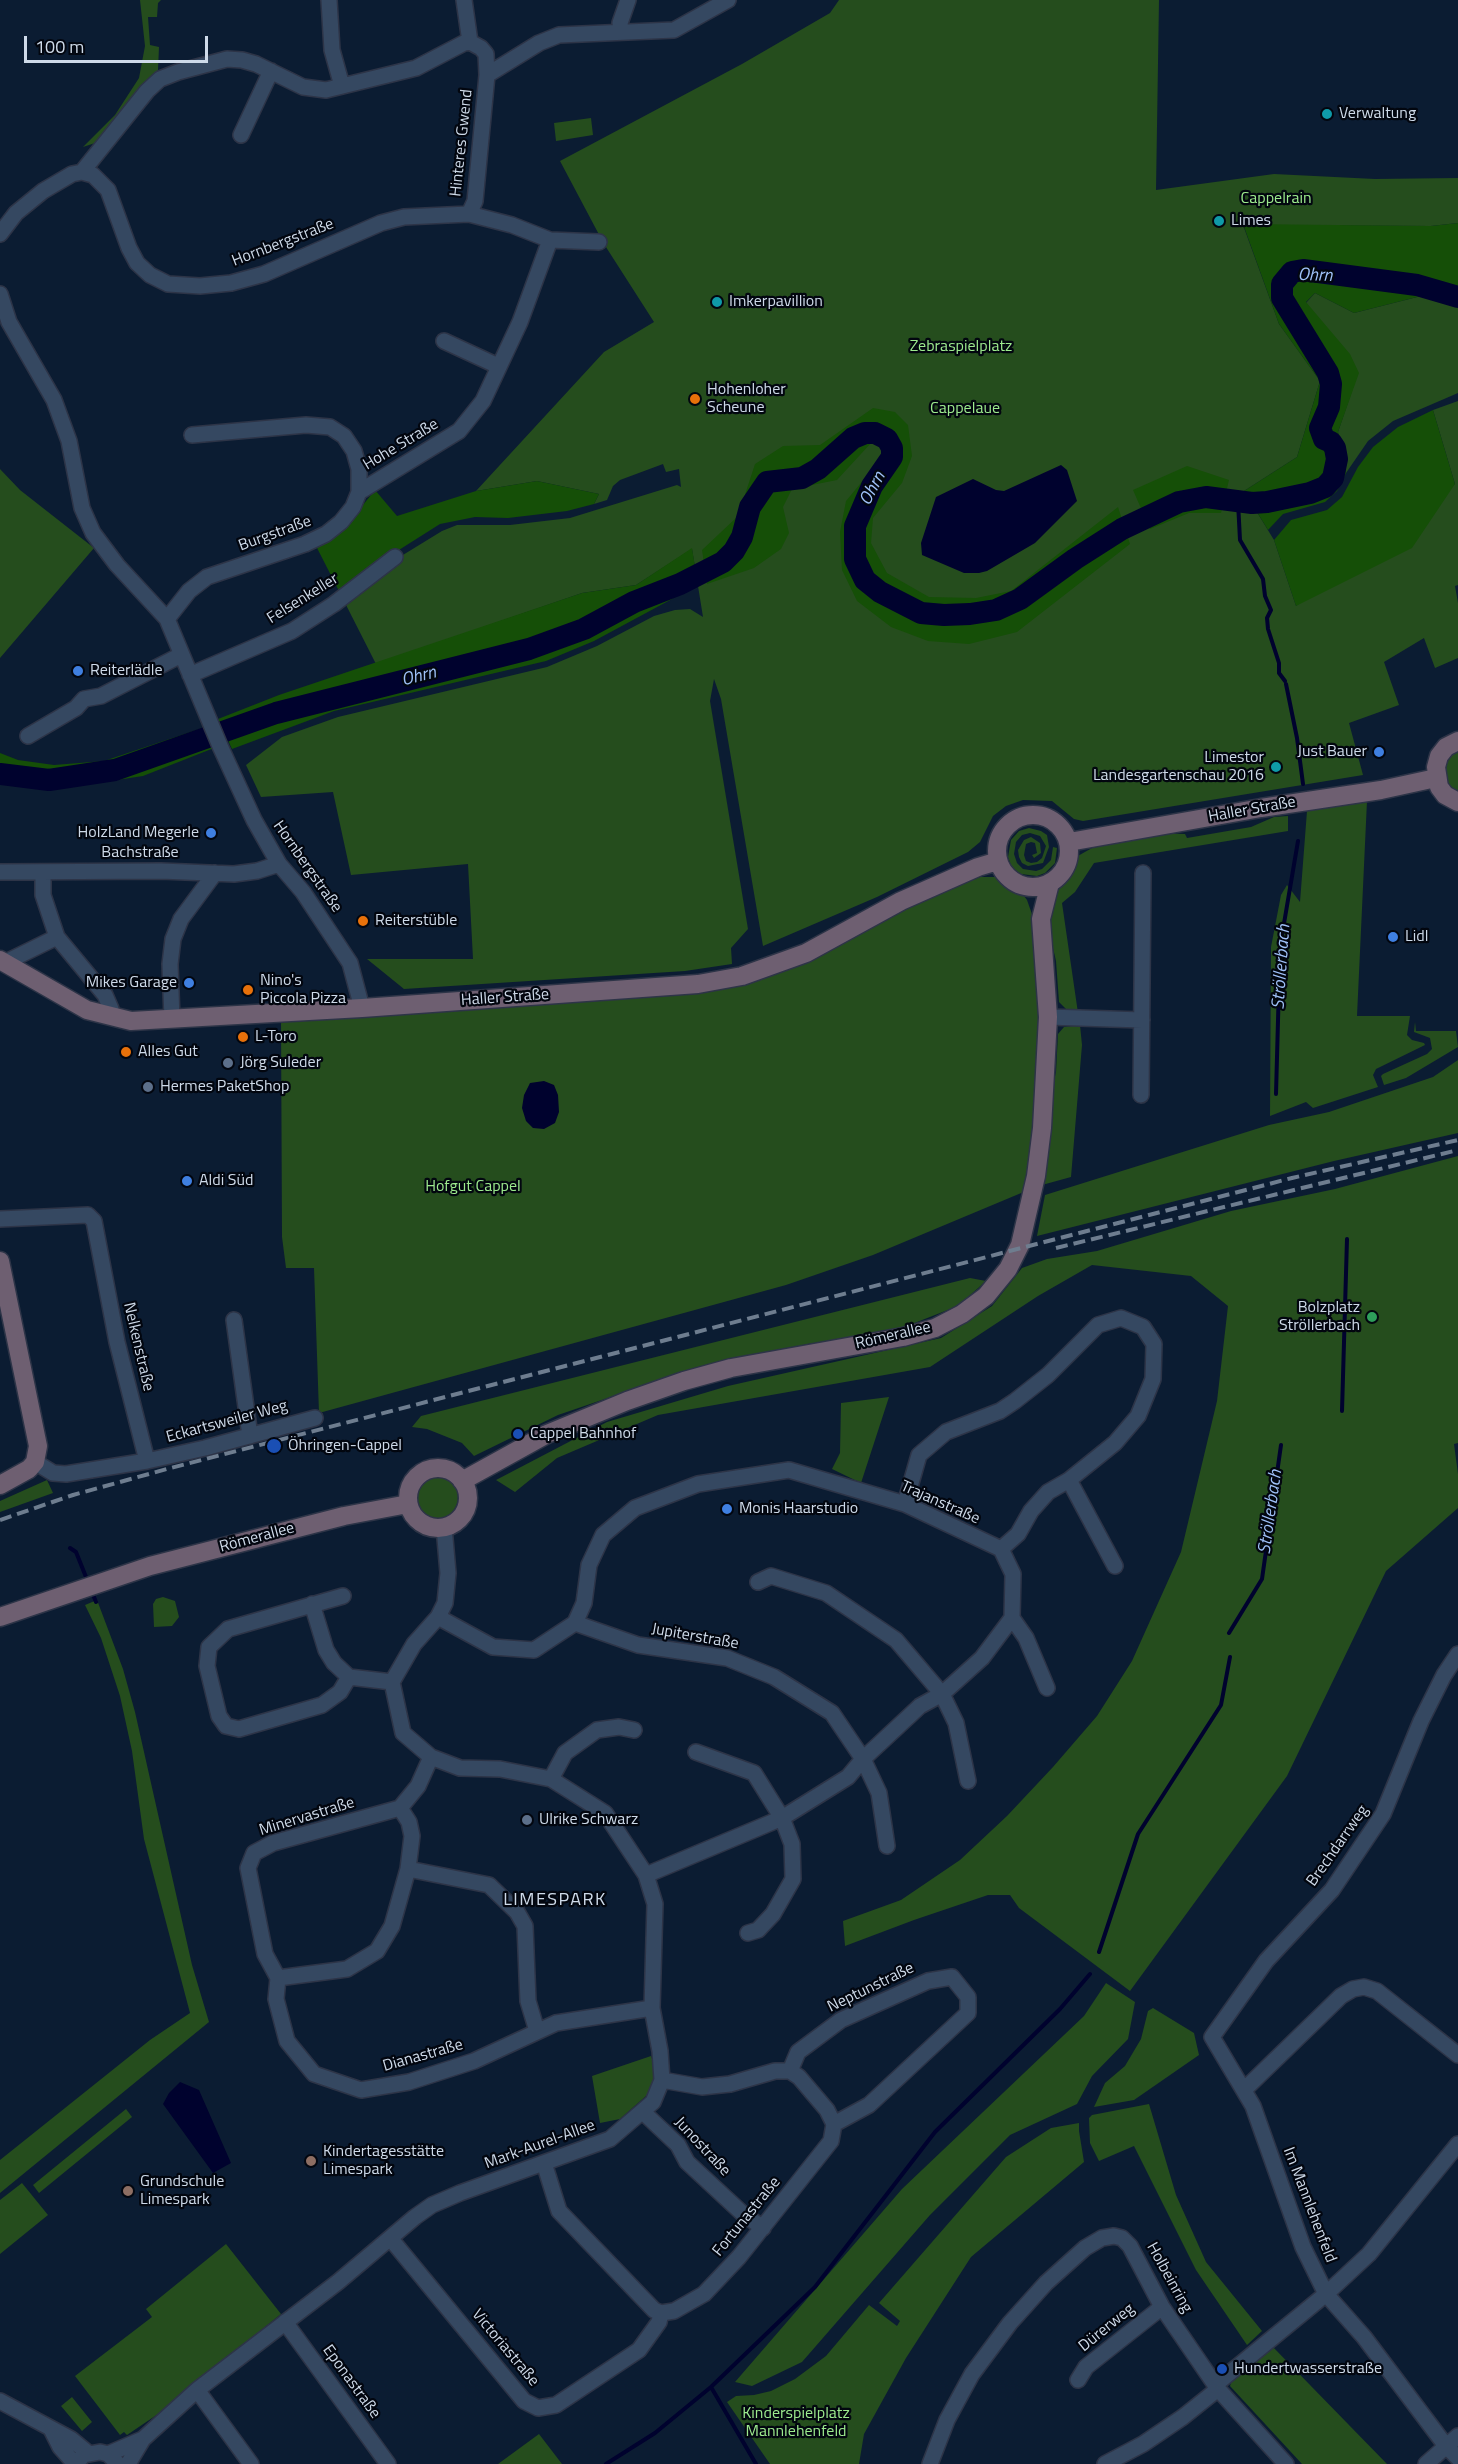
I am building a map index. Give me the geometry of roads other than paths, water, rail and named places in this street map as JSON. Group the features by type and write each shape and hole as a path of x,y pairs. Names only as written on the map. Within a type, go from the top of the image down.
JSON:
{"street":[{"path":"329,0 332,50 342,86"},
{"path":"0,234 16,213 44,191 72,174 82,172 147,91 160,79 227,59 242,60 315,90 342,86 416,68 470,42 464,0"},
{"path":"621,32 620,23 628,0"},
{"name":"Hinteres Gwend","path":"487,75 539,43 559,35 674,30 728,0"},
{"name":"Hinteres Gwend","path":"469,214 475,201 487,75 486,54 470,42"},
{"path":"241,135 271,71"},
{"name":"Hornbergstraße","path":"82,172 93,175 108,190 129,248 137,262 150,275 168,284 200,286 231,283 264,274 381,223 404,217 469,214 512,225 550,240"},
{"path":"550,240 599,242"},
{"name":"Hohe Straße","path":"359,492 459,431 483,401 519,322 550,240"},
{"path":"0,294 9,322 54,400 69,441 82,508 93,533 117,565 167,620 190,675"},
{"path":"444,340 498,366"},
{"path":"192,435 306,425 330,428 344,436 354,450 359,469 359,492"},
{"name":"Burgstraße","path":"167,620 189,591 207,577 305,544 326,534 347,515 359,492"},
{"name":"Felsenkeller","path":"190,675 292,631 334,604 395,557"},
{"path":"28,736 76,708 84,699 101,696 181,655"},
{"name":"Hornbergstraße","path":"190,675 254,820 279,864 303,892 350,963 362,1008"},
{"path":"1458,741 1446,747 1439,756 1436,767 1436,778 1445,795 1458,802"},
{"name":"Haller Straße","path":"1069,842 1261,808 1381,790 1436,778"},
{"path":"1024,815 1047,816 1064,831 1069,842 1070,854 1060,876 1038,887 1026,886 1009,878 998,861 996,850 1004,828 1013,820 1024,815"},
{"name":"Haller Straße","path":"2,962 87,1010 131,1021 362,1008 698,984 742,976 806,953 901,901 978,867 998,861"},
{"name":"Bachstraße","path":"0,872 215,873 257,871 279,864"},
{"path":"42,872 43,895 57,937 105,995 111,1009 110,1016"},
{"path":"172,1019 170,964 173,939 181,919 215,873"},
{"path":"1141,1095 1143,873"},
{"name":"Römerallee","path":"462,1481 547,1434 636,1397 731,1368 903,1337 935,1328 962,1314 986,1296 1008,1269 1020,1245 1032,1202 1042,1128 1048,1017 1041,919 1050,883"},
{"name":"Römerallee","path":"1026,886 1041,919"},
{"path":"2,962 57,937"},
{"path":"1048,1017 1142,1020"},
{"name":"Nelkenstraße","path":"0,1219 88,1215 94,1221 117,1342 147,1461"},
{"path":"0,1261 38,1446 35,1462 29,1469 0,1485"},
{"path":"646,1875 782,1818 848,1777 863,1759 920,1706 942,1694 982,1658 1012,1618 1013,1574 1001,1549 1018,1534 1031,1511 1048,1492 1069,1480 1115,1443 1137,1416 1153,1379 1154,1344 1143,1327 1121,1318 1098,1325 1048,1376 1015,1401 1000,1411 946,1432 919,1455 905,1504"},
{"path":"234,1320 250,1436"},
{"name":"Eckartsweiler Weg","path":"147,1461 315,1418"},
{"path":"35,1462 54,1473 66,1474 147,1461"},
{"path":"429,1469 448,1469 462,1481 468,1496 467,1505 459,1519 444,1527 436,1528 421,1523 411,1511 408,1492 412,1482 419,1474 429,1469"},
{"name":"Trajanstraße","path":"575,1623 585,1603 589,1565 603,1535 635,1508 698,1484 789,1470 905,1504 1001,1549"},
{"path":"1069,1480 1115,1566"},
{"name":"Römerallee","path":"0,1617 150,1566 344,1516 408,1503"},
{"path":"444,1527 448,1573 445,1604 438,1617 414,1644 392,1682 403,1733 431,1756 460,1768 500,1769 551,1779 604,1813 646,1875 655,1904 652,2008 660,2051 662,2080 702,2087 730,2084 775,2071 790,2071 799,2077 827,2110 834,2124"},
{"path":"758,1582 771,1576 826,1593 896,1640 942,1694 956,1723 968,1781"},
{"path":"343,1596 228,1629 208,1647 207,1666 219,1716 226,1726 239,1729 322,1705 340,1692 349,1677"},
{"path":"312,1604 326,1650 334,1663 349,1677 392,1682"},
{"path":"438,1617 493,1647 534,1650 575,1623"},
{"path":"1012,1618 1026,1638 1047,1688"},
{"name":"Jupiterstraße","path":"575,1623 638,1645 727,1658 774,1677 832,1713 863,1759 879,1793 887,1846"},
{"name":"Brechdarrweg","path":"1212,2037 1266,1961 1332,1890 1383,1814 1421,1721 1443,1675 1458,1654"},
{"path":"551,1779 565,1753 597,1730 619,1727 634,1730"},
{"path":"696,1752 754,1773 782,1818 792,1844 793,1879 773,1914 758,1930 748,1933"},
{"path":"278,1978 346,1969 377,1951 392,1926 408,1869 412,1836 409,1822 400,1808 418,1786 431,1756"},
{"name":"Minervastraße","path":"278,1978 265,1954 248,1868 254,1853 273,1843 400,1808"},
{"path":"408,1869 489,1885 518,1912 525,1926 526,1984 528,2001 537,2031"},
{"name":"Neptunstraße","path":"790,2071 798,2052 841,2020 928,1981 952,1977 968,1997 968,2013 869,2105 834,2124"},
{"name":"Dianastraße","path":"278,1978 276,1999 287,2041 314,2074 361,2090 409,2082 474,2061 556,2023 652,2008"},
{"path":"1245,2089 1341,1996 1353,1989 1364,1987 1377,1991 1458,2055"},
{"name":"Im Mannlehenfeld","path":"1212,2037 1245,2089 1253,2106 1303,2247 1326,2294 1379,2356 1446,2446 1458,2458"},
{"name":"Mark-Aurel-Allee","path":"113,2459 143,2439 197,2390 338,2282 432,2205 610,2139 653,2102 662,2080"},
{"name":"Junostraße","path":"643,2112 678,2145 687,2162 742,2214 763,2228"},
{"name":"Fortunastraße","path":"662,2313 674,2312 704,2294 740,2258 831,2141 834,2124"},
{"path":"1105,2464 1143,2444 1183,2417 1326,2294 1369,2254 1458,2144"},
{"path":"544,2163 559,2211 654,2310 662,2313"},
{"name":"Holbeinring","path":"930,2464 947,2420 972,2374 1010,2323 1046,2283 1085,2248 1102,2238 1114,2236 1122,2238 1136,2254 1162,2307 1216,2387 1285,2464"},
{"name":"Victoriastraße","path":"390,2238 524,2401 538,2408 556,2405 639,2350 659,2322 662,2313"},
{"name":"Dürerweg","path":"1078,2380 1086,2367 1162,2307"},
{"name":"Eponastraße","path":"285,2322 388,2464"},
{"path":"197,2390 251,2464"},
{"path":"0,2401 71,2439 88,2454"},
{"path":"51,2428 60,2447 75,2464 88,2454 100,2452 113,2459"},
{"path":"1426,2464 1458,2436"},
{"name":"Mark-Aurel-Allee","path":"128,2464 143,2439"}],"water":[{"path":"1061,465 1067,470 1077,501 1035,543 987,571 979,573 964,573 922,555 921,543 936,497 973,479 996,490 1004,491"},
{"path":"544,1081 554,1085 558,1095 559,1112 555,1123 544,1129 533,1128 526,1121 522,1108 524,1095 530,1083"},
{"path":"180,2082 199,2090 231,2163 213,2173 163,2104 169,2093"}],"waterway":[{"name":"Ohrn","path":"0,774 49,780 115,770 276,713 529,649 584,629 634,602 680,584 723,562 734,551 742,537 750,507 767,482 802,478 818,469 853,438 865,433 875,433 887,439 892,448 892,457 872,486 855,526 855,559 865,580 880,592 921,613 970,614 996,610 1020,599 1075,559 1122,529 1179,502 1206,497 1252,503 1267,502 1310,493 1325,487 1333,478 1337,459 1335,448 1331,442 1324,439 1320,428 1329,407 1331,384 1328,373 1282,298 1282,284 1292,272 1303,270 1417,285 1458,297"},
{"name":"Ströllerbach","path":"1238,502 1240,540 1263,579 1265,596 1271,610 1267,618 1268,629 1279,663 1279,673 1285,681"},
{"name":"Ströllerbach","path":"1286,684 1303,784"},
{"name":"Ströllerbach","path":"1276,1094 1280,947 1298,841"},
{"name":"Ströllerbach","path":"1342,1411 1347,1239"},
{"name":"Ströllerbach","path":"1229,1633 1262,1579 1281,1445"},
{"path":"70,1548 76,1552 88,1582"},
{"path":"92,1592 96,1602"},
{"path":"1099,1952 1138,1834 1221,1705 1230,1657"},
{"path":"606,2464 655,2433 711,2387 815,2287 935,2132 1060,2009 1090,1974"},
{"path":"711,2387 756,2464"}],"railway":[{"path":"0,1520 73,1495 167,1469 1292,1178 1458,1140"},
{"path":"1056,1248 1458,1150"}],"place":[{"name":"Verwaltung","path":"1327,114"},
{"name":"Limes","path":"1219,221"},
{"name":"Imkerpavillion","path":"717,302"},
{"name":"Hohenloher Scheune","path":"695,399"},
{"name":"Reiterlädle","path":"78,671"},
{"name":"Just Bauer","path":"1379,752"},
{"name":"Limestor Landesgartenschau 2016","path":"1276,767"},
{"name":"HolzLand Megerle","path":"211,833"},
{"name":"Reiterstüble","path":"363,921"},
{"name":"Lidl","path":"1393,937"},
{"name":"Mikes Garage","path":"189,983"},
{"name":"Nino's Piccola Pizza","path":"248,990"},
{"name":"L-Toro","path":"243,1037"},
{"name":"Alles Gut","path":"126,1052"},
{"name":"Jörg Suleder","path":"228,1063"},
{"name":"Hermes PaketShop","path":"148,1087"},
{"name":"Aldi Süd","path":"187,1181"},
{"name":"Bolzplatz Ströllerbach","path":"1372,1317"},
{"name":"Cappel Bahnhof","path":"518,1434"},
{"name":"Öhringen-Cappel","path":"274,1446"},
{"name":"Monis Haarstudio","path":"727,1509"},
{"name":"Ulrike Schwarz","path":"527,1820"},
{"name":"Kindertagesstätte Limespark","path":"311,2161"},
{"name":"Grundschule Limespark","path":"128,2191"},
{"name":"Hundertwasserstraße","path":"1222,2369"}],"district":[{"name":"LIMESPARK","path":"555,1901"}],"park label":[{"name":"Cappelrain","path":"1276,199"},
{"name":"Zebraspielplatz","path":"961,347"},
{"name":"Cappelaue","path":"965,409"},
{"name":"Hofgut Cappel","path":"473,1187"},
{"name":"Kinderspielplatz Mannlehenfeld","path":"796,2423"}]}
